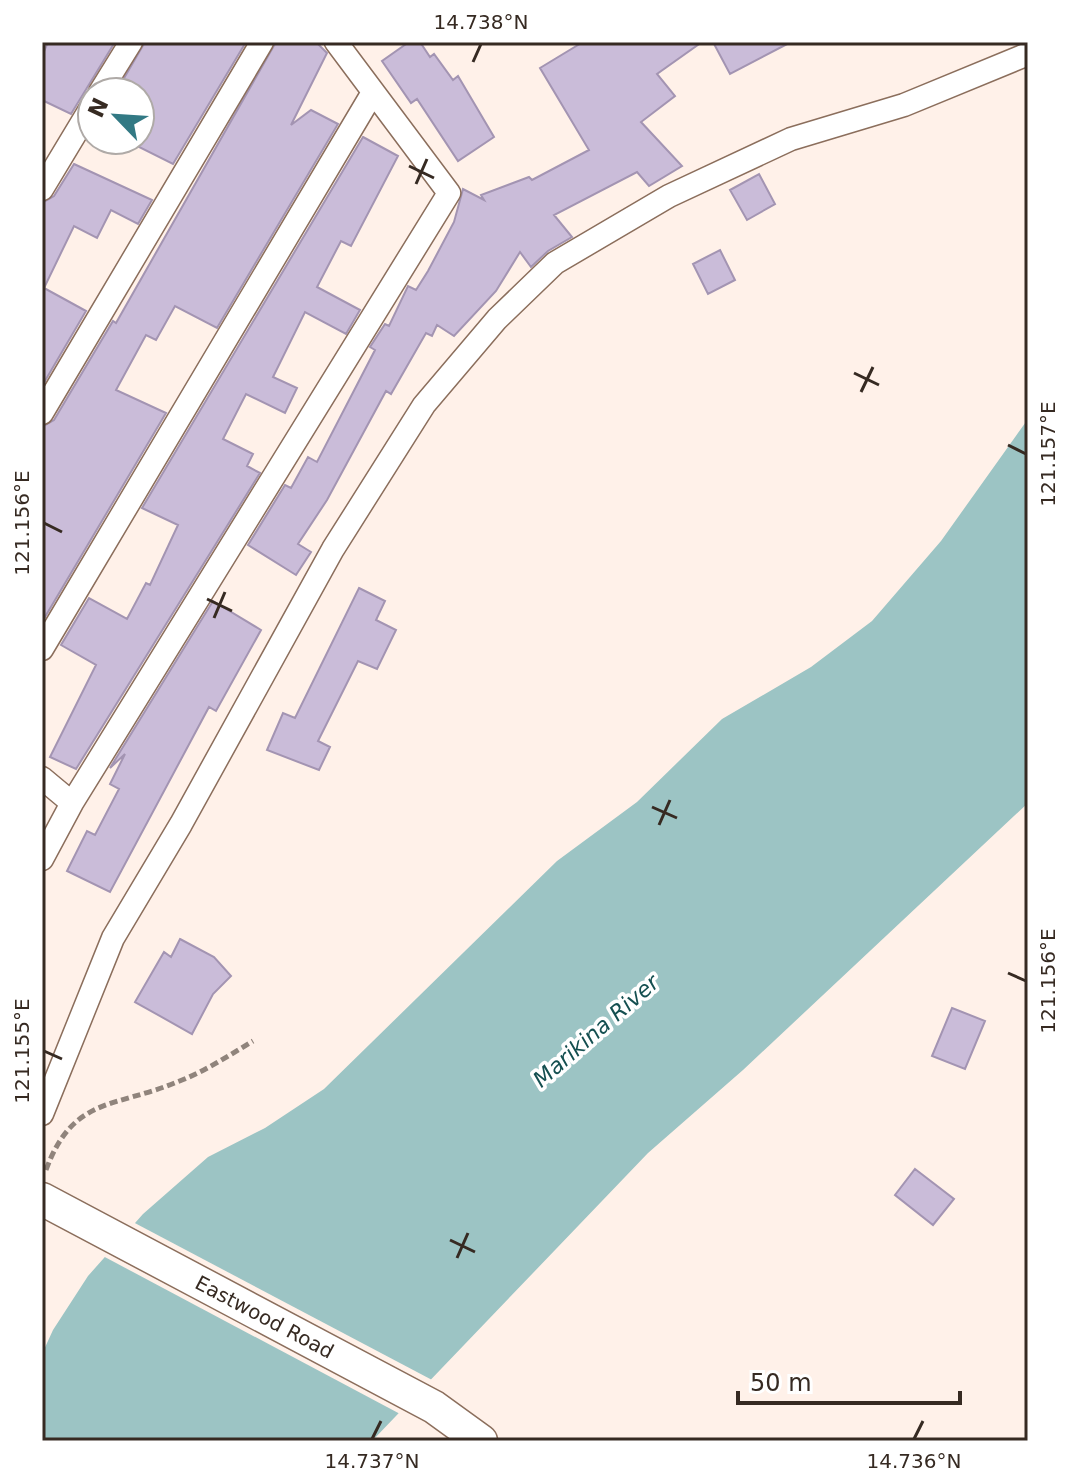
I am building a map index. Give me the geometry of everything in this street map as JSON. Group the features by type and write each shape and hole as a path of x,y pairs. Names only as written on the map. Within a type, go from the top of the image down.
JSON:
{"main road":[{"name":"Eastwood Road","path":"47,1195 434,1407 481,1441"}],"street":[{"path":"110,76 131,42"},
{"path":"42,413 262,42"},
{"path":"42,859 72,803 449,193 336,42"},
{"path":"42,1114 113,938 181,824 333,549 424,405 497,319 555,263 669,196 791,139 904,105 1028,54"},
{"path":"42,649 372,94"},
{"path":"42,189 76,133"},
{"path":"42,778 72,803"}],"path":[{"path":"47,1195 54,1148 70,1124 128,1096 175,1084 253,1041"}],"water":[{"name":"Marikina River","path":"1028,419 1028,803 743,1070 648,1153 372,1441 42,1441 42,1354 53,1330 88,1276 143,1214 208,1157 265,1128 324,1089 557,861 637,802 722,719 811,667 872,621 941,541"}],"pier":[{"path":"131,1221 434,1381 402,1415 101,1255"}],"building":[{"path":"48,42 115,42 94,76 76,76 76,106 71,114 42,100 42,56"},
{"path":"145,42 246,42 173,164 156,156 156,76 125,76"},
{"path":"276,42 316,42 327,53 291,125 311,110 338,124 217,328 175,306 156,340 146,335 116,390 166,413 42,622 42,427 54,420 113,321 116,323"},
{"path":"409,42 420,42 430,57 434,54 453,80 458,76 494,137 458,161 417,99 411,103 382,61"},
{"path":"583,42 702,42 657,74 675,96 641,122 682,166 649,186 637,172 554,215 572,237 548,251 531,267 520,252 496,291 454,336 437,325 432,336 426,333 391,394 386,391 327,500 298,544 311,552 296,575 248,545 285,485 291,488 308,457 317,462 375,350 370,347 385,324 389,326 408,286 416,290 428,271 454,222 463,189 484,200 481,195 529,177 532,180 589,150 540,68"},
{"path":"713,42 791,42 730,74"},
{"path":"363,137 398,156 351,246 341,241 317,287 360,310 346,334 305,312 273,377 297,388 285,413 246,394 223,439 253,454 247,466 260,473 76,769 50,757 96,665 61,645 89,598 127,619 146,583 150,585 178,525 142,508"},
{"path":"74,164 152,200 138,224 111,210 97,238 74,226 44,288 86,311 42,386 42,203 54,196"},
{"path":"759,174 775,204 747,220 730,190"},
{"path":"720,250 735,280 708,294 693,264"},
{"path":"359,588 385,601 376,620 396,630 377,669 358,661 318,741 330,747 319,770 267,750 283,713 295,718"},
{"path":"213,601 261,630 216,711 209,707 110,892 67,871 87,831 95,835 119,789 110,784 125,754 110,768"},
{"path":"180,939 214,957 231,976 213,994 192,1034 135,1002 164,952 171,957"},
{"path":"952,1008 985,1021 965,1069 932,1056"},
{"path":"915,1169 954,1199 933,1225 895,1195"}]}
